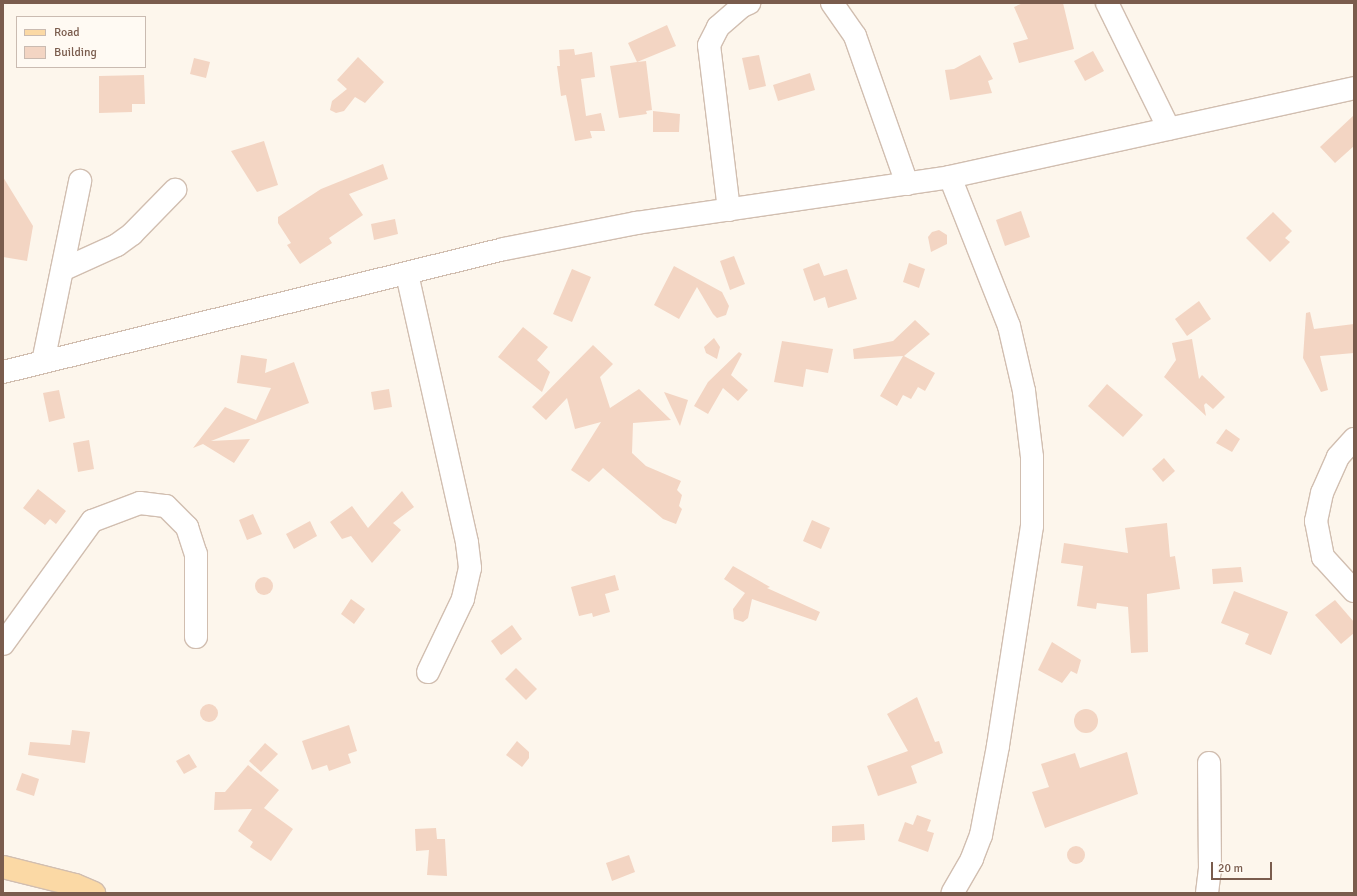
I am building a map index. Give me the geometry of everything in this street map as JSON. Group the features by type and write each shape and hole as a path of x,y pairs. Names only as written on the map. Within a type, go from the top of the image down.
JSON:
{"main road":[{"path":"3,867 75,885 94,893"}],"street":[{"path":"729,210 709,45 718,27 742,6 749,3"},
{"path":"832,3 855,36 907,184"},
{"path":"1107,3 1169,129"},
{"path":"3,372 504,249 636,223 950,177 1354,88"},
{"path":"950,177 1009,326 1024,391 1032,457 1032,526 998,746 980,835 972,859 952,893"},
{"path":"43,362 80,181"},
{"path":"62,270 117,245 132,234 175,190"},
{"path":"407,274 467,543 470,568 463,599 428,672"},
{"path":"1354,439 1338,457 1322,493 1316,521 1323,557 1354,591"},
{"path":"3,644 92,521 140,502 166,506 187,527 196,554 196,637"},
{"path":"1207,893 1210,870 1209,763"}],"building":[{"path":"1023,3 1063,3 1074,49 1019,63 1013,43 1028,39 1014,7"},
{"path":"667,25 676,46 637,62 628,43"},
{"path":"574,49 575,55 592,52 595,77 581,79 586,116 601,113 605,131 590,131 592,138 575,141 566,95 561,96 557,66 560,66 559,50"},
{"path":"1093,51 1104,71 1085,81 1074,61"},
{"path":"759,55 766,86 749,90 742,58"},
{"path":"980,55 993,79 988,81 992,93 950,100 945,70 954,69"},
{"path":"358,57 384,82 365,103 355,97 344,111 336,113 330,110 332,101 347,89 337,80"},
{"path":"194,58 210,62 206,78 190,74"},
{"path":"646,61 652,110 646,111 647,114 619,118 610,66"},
{"path":"810,73 815,90 778,101 773,85"},
{"path":"144,75 145,104 132,104 132,112 99,113 99,76"},
{"path":"653,111 680,114 679,132 653,132"},
{"path":"1354,115 1354,146 1335,163 1320,147"},
{"path":"264,141 278,185 257,192 231,151"},
{"path":"383,164 388,179 349,194 363,215 329,238 332,243 300,264 287,245 291,243 278,223 278,217 321,189"},
{"path":"3,177 33,226 27,261 3,257"},
{"path":"1021,211 1030,237 1005,246 996,220"},
{"path":"1273,212 1292,231 1285,238 1290,242 1270,262 1246,238"},
{"path":"395,219 398,234 374,240 371,224"},
{"path":"939,230 947,235 947,244 931,252 928,237 932,232"},
{"path":"734,256 745,284 730,290 720,261"},
{"path":"819,263 824,276 847,269 857,299 828,308 825,297 814,301 803,269"},
{"path":"909,263 925,269 919,288 903,282"},
{"path":"674,266 722,292 729,306 726,315 717,318 697,287 679,319 654,305"},
{"path":"572,269 591,277 572,322 553,314"},
{"path":"1199,301 1211,319 1187,336 1175,319"},
{"path":"1310,312 1314,329 1354,324 1354,353 1320,356 1328,390 1321,392 1303,358 1306,313"},
{"path":"915,320 930,334 904,356 935,373 925,391 918,387 911,399 903,395 897,406 880,396 903,356 854,359 853,349 893,341"},
{"path":"523,327 548,347 537,360 550,372 542,392 498,357"},
{"path":"714,338 720,347 717,359 706,353 704,347"},
{"path":"1192,339 1199,379 1202,375 1225,397 1213,409 1206,403 1204,405 1206,416 1164,377 1176,360 1172,343"},
{"path":"782,341 833,349 828,373 806,369 803,387 774,382"},
{"path":"593,345 613,364 600,377 610,408 639,389 671,420 633,423 632,453 646,466 681,481 677,490 682,495 679,506 682,509 676,524 663,519 603,468 589,482 571,470 601,422 575,429 567,398 546,420 532,407"},
{"path":"739,352 742,354 731,375 748,390 738,401 723,388 708,414 694,406 708,382"},
{"path":"241,355 267,359 265,373 294,362 309,403 211,441 250,439 234,463 203,444 193,448 225,407 256,420 271,388 237,383"},
{"path":"1107,384 1143,415 1123,437 1088,406"},
{"path":"389,389 392,407 374,410 371,392"},
{"path":"59,390 65,418 49,422 43,393"},
{"path":"664,392 688,400 680,426"},
{"path":"1226,429 1240,439 1232,452 1216,443"},
{"path":"89,440 94,469 78,472 73,443"},
{"path":"1164,458 1175,471 1163,482 1152,469"},
{"path":"38,489 66,511 56,524 50,519 45,525 23,508"},
{"path":"402,491 414,507 393,523 401,530 372,563 351,536 342,539 330,522 352,506 368,528"},
{"path":"253,514 262,534 247,540 239,520"},
{"path":"812,520 830,528 821,549 803,541"},
{"path":"310,521 317,536 294,549 286,534"},
{"path":"1167,523 1170,557 1175,556 1180,589 1147,594 1148,652 1131,653 1128,607 1097,603 1096,609 1077,606 1083,566 1061,563 1064,543 1128,553 1125,528"},
{"path":"733,566 770,587 767,588 820,612 816,621 752,599 748,618 743,622 734,619 733,609 745,593 724,579"},
{"path":"1241,567 1243,582 1213,584 1212,569"},
{"path":"615,575 619,590 605,594 610,612 593,617 592,613 579,616 571,587"},
{"path":"264,577 270,580 273,586 270,592 264,595 258,592 255,586 258,580"},
{"path":"1234,591 1288,612 1271,655 1245,644 1249,634 1221,623"},
{"path":"351,599 365,609 354,624 341,614"},
{"path":"1335,600 1354,622 1354,633 1341,644 1315,615"},
{"path":"512,625 522,639 501,655 491,641"},
{"path":"1052,642 1081,660 1077,674 1071,671 1062,683 1038,670"},
{"path":"516,668 537,689 526,700 505,679"},
{"path":"917,697 935,742 939,741 943,753 911,766 917,783 878,796 867,766 908,751 887,714"},
{"path":"209,704 215,707 218,713 215,719 209,722 203,719 200,713 203,707"},
{"path":"1086,709 1095,712 1098,721 1095,730 1086,733 1077,730 1074,721 1077,712"},
{"path":"349,725 357,751 348,754 351,763 329,771 327,765 312,770 302,741"},
{"path":"72,730 90,732 85,763 28,755 30,742 70,745"},
{"path":"517,741 529,752 529,758 522,767 506,755"},
{"path":"265,743 278,754 261,772 249,761"},
{"path":"1127,752 1138,794 1045,828 1032,792 1049,787 1041,764 1075,753 1080,768"},
{"path":"189,754 197,767 184,774 176,761"},
{"path":"248,765 279,790 264,808 293,829 271,861 250,847 253,842 238,831 252,809 214,810 215,792 225,792"},
{"path":"22,773 39,779 34,796 16,790"},
{"path":"917,815 931,820 927,831 934,833 928,852 898,841 905,822 913,825"},
{"path":"864,824 865,840 832,842 832,826"},
{"path":"436,828 437,839 445,839 447,876 427,875 429,850 416,851 415,829"},
{"path":"1076,846 1082,849 1085,855 1082,861 1076,864 1070,861 1067,855 1070,849"},
{"path":"629,855 635,872 612,881 606,863"}]}
